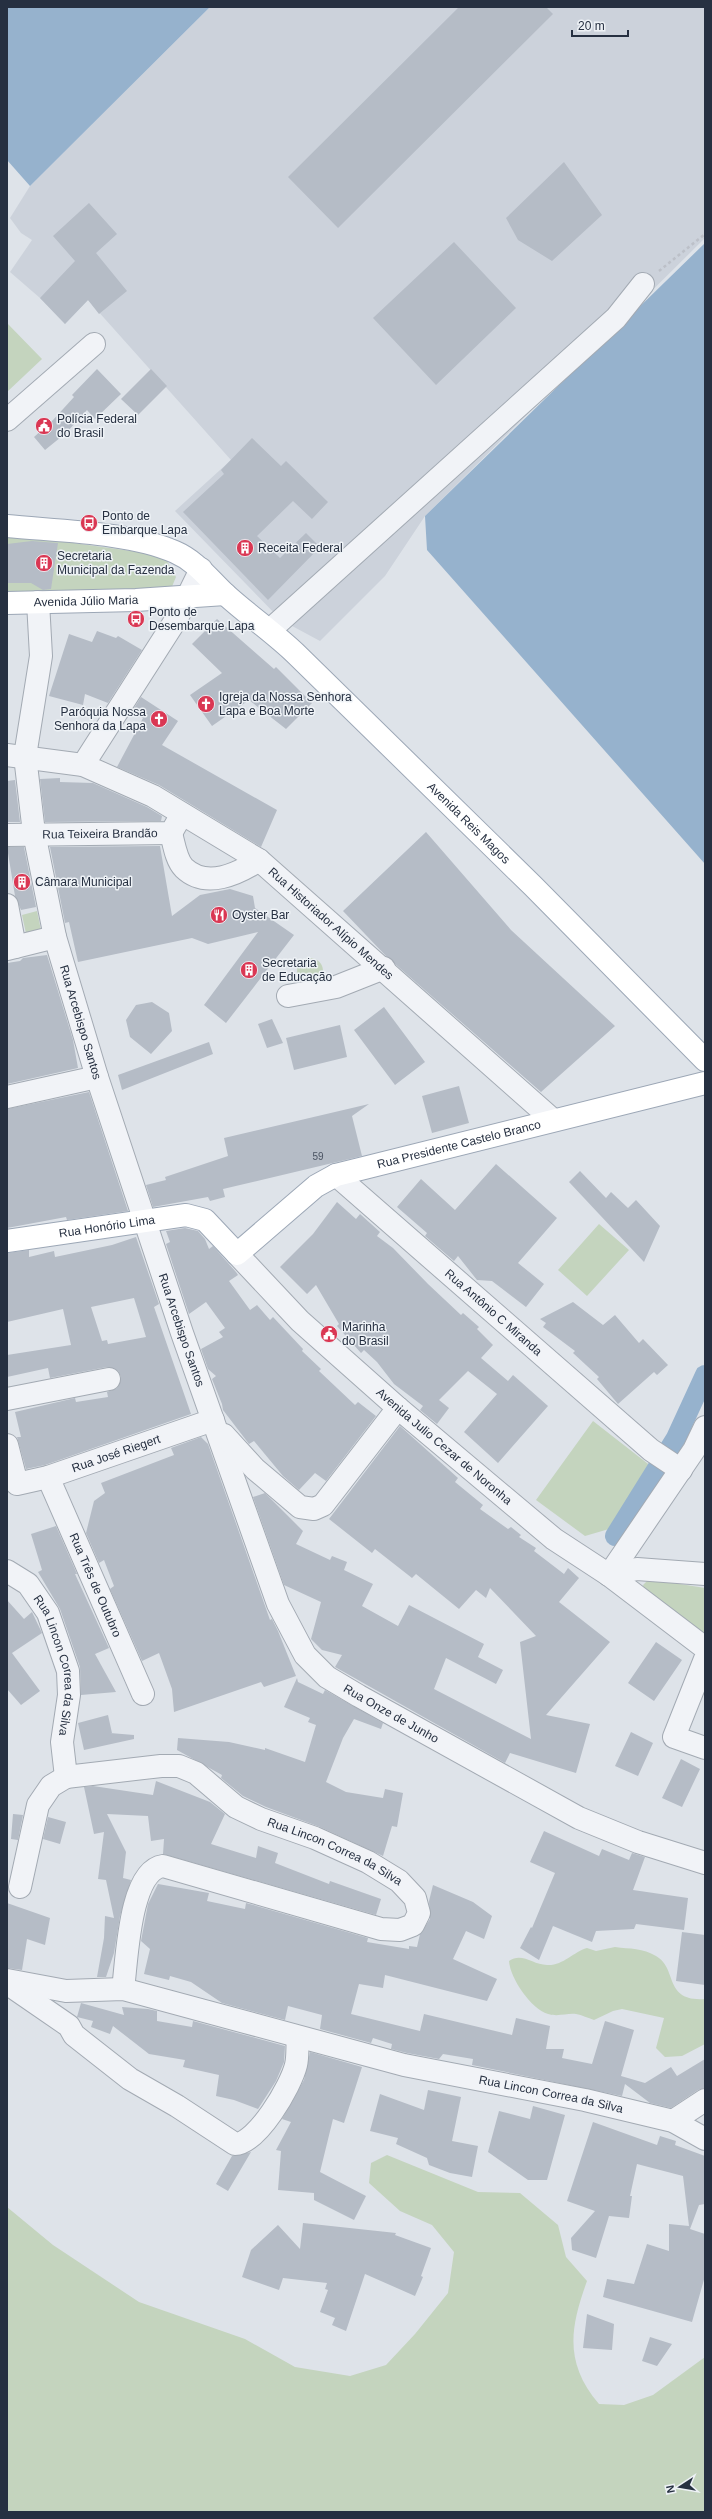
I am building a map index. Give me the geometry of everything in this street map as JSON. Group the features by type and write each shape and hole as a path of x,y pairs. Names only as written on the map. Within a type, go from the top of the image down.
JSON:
{"main road":[{"name":"Avenida Reis Magos","path":"7,526 139,540 175,552 201,569 225,594 270,630 533,886 705,1060"},
{"path":"188,596 225,594"},
{"name":"Avenida Júlio Maria","path":"7,603 136,600 188,596"},
{"name":"Rua Presidente Castelo Branco","path":"237,1254 316,1186 336,1175 705,1083"},
{"name":"Rua Honório Lima","path":"7,1241 145,1219 186,1215 205,1220"},
{"name":"Avenida Julio Cezar de Noronha","path":"205,1220 237,1254"}],"street":[{"path":"270,630 616,318 643,284"},
{"path":"7,420 94,344"},
{"path":"83,765 177,618 201,569"},
{"name":"Rua Arcebispo Santos","path":"38,602 41,656 38,691 16,756 34,833 55,937 96,1077 215,1424"},
{"name":"Rua Historiador Alípio Mendes","path":"16,756 83,765 153,796 259,860 384,968 554,1120"},
{"name":"Rua Teixeira Brandão","path":"7,835 34,833 171,833 182,814"},
{"path":"171,833 175,851 183,868 199,878 219,878 241,872 259,860"},
{"path":"7,905 11,948 55,937"},
{"path":"288,996 336,987 384,968"},
{"path":"7,1097 96,1077"},
{"name":"Rua Antônio C Miranda","path":"336,1175 651,1450 681,1470"},
{"name":"Avenida Julio Cezar de Noronha","path":"237,1254 300,1321 398,1408 554,1539 609,1575 705,1648"},
{"path":"7,1399 109,1379"},
{"path":"215,1424 255,1469 300,1507 314,1509 323,1504 398,1408"},
{"name":"Rua José Riegert","path":"7,1445 17,1484 48,1477 215,1424"},
{"name":"Rua Onze de Junho","path":"215,1424 278,1604 305,1655 327,1678 579,1818 638,1842 705,1863"},
{"path":"609,1575 681,1470 705,1428"},
{"name":"Rua Três de Outubro","path":"48,1477 143,1694"},
{"path":"609,1575 637,1569 705,1574"},
{"name":"Rua Lincon Correa da Silva","path":"7,1571 28,1584 48,1614 68,1671 69,1695 62,1742 66,1777 161,1766 179,1766 196,1773 236,1807 261,1819 322,1841 368,1862 399,1881 415,1898 420,1913 413,1925 400,1930 382,1929 163,1866 156,1867 147,1874 136,1895 123,1989"},
{"path":"705,1659 674,1737 705,1748"},
{"path":"20,1887 38,1805 51,1786 66,1777"},
{"name":"Rua Lincon Correa da Silva","path":"7,1980 66,1991 123,1989 404,2065 585,2100 673,2121 705,2139"},
{"path":"7,1984 69,2026 74,2035 130,2079 177,2106 235,2144 244,2142 258,2131 272,2112 296,2066 298,2037"},
{"path":"673,2121 705,2100"}],"path":[{"path":"643,284 705,234"}],"shaded area":[{"path":"210,7 705,7 705,238 425,516 385,576 320,641 281,620 175,511 231,460 88,300 65,324 40,298 10,272 32,240 21,233 10,218 30,186"}],"green space":[{"path":"7,323 42,359 7,392"},
{"path":"7,536 30,537 153,554 167,561 176,577 171,589 7,597"},
{"path":"37,911 42,935 27,938 22,915"},
{"path":"310,958 319,962 323,971 319,980 310,984 301,980 297,971 301,962"},
{"path":"599,1224 629,1250 587,1296 558,1270"},
{"path":"593,1421 652,1467 609,1529 585,1536 536,1500"},
{"path":"649,1579 705,1588 705,1635 646,1594 643,1585"},
{"path":"615,1947 641,1950 651,1953 663,1961 677,1990 683,1995 692,1999 705,1999 705,2044 682,2056 665,2057 656,2048 664,2018 622,2009 613,2011 594,2020 576,2014 548,2014 541,2011 528,2000 517,1984 510,1968 509,1961 518,1958 553,1965 587,1948 596,1951"},
{"path":"387,2155 478,2192 520,2193 558,2225 566,2257 587,2281 581,2298 574,2330 575,2359 580,2374 588,2389 599,2404 624,2405 653,2395 705,2357 705,2512 7,2512 7,2207 53,2245 139,2302 245,2339 295,2367 350,2376 386,2365 415,2334 448,2293 454,2252 432,2225 400,2211 369,2183 371,2163"}],"water":[{"path":"7,7 210,7 30,186 7,160"},
{"path":"705,243 705,864 427,550 425,516"}],"building":[{"path":"459,7 546,7 553,14 338,228 288,177"},
{"path":"564,162 602,215 552,261 518,240 506,218"},
{"path":"89,203 117,234 96,253 127,291 99,314 88,300 65,324 40,298 75,261 53,236"},
{"path":"454,242 516,308 436,385 373,318"},
{"path":"97,369 121,394 95,419 87,410 66,433 45,450 34,437 53,420 74,397 72,395"},
{"path":"151,369 167,386 138,415 121,399"},
{"path":"252,438 281,466 286,461 328,502 312,519 293,501 257,536 280,558 306,533 320,547 268,600 183,512 224,474 221,470"},
{"path":"32,541 58,543 51,589 43,590 31,583 7,583 7,544"},
{"path":"217,619 274,669 276,667 312,703 286,729 249,700 212,726 190,695 222,673 192,644"},
{"path":"97,631 116,638 118,636 142,650 108,703 85,694 83,705 49,696 69,634 92,642"},
{"path":"141,697 178,721 162,745 277,810 261,847 159,785 117,767 143,718 131,713"},
{"path":"60,778 60,782 93,783 147,807 162,816 161,821 45,822 40,779"},
{"path":"15,780 20,822 7,822 7,781"},
{"path":"426,832 511,930 615,1026 541,1092 386,956 343,911"},
{"path":"160,846 172,916 200,895 230,889 253,896 255,908 294,935 226,1023 204,1005 258,932 208,944 192,938 78,962 69,922 65,923 50,847"},
{"name":"Câmara Municipal","path":"7,847 24,847 36,907 21,910 15,896"},
{"path":"47,955 73,1040 78,1068 7,1084 7,963 20,961 23,958"},
{"path":"152,1002 169,1013 172,1031 151,1054 130,1037 126,1020 136,1005"},
{"path":"384,1007 425,1062 395,1085 354,1030"},
{"path":"272,1019 283,1043 267,1048 258,1024"},
{"path":"340,1025 347,1057 294,1070 286,1038"},
{"path":"209,1042 213,1054 122,1090 118,1075"},
{"path":"459,1086 469,1123 432,1133 422,1096"},
{"path":"89,1092 128,1211 67,1220 66,1217 7,1228 7,1109"},
{"path":"369,1104 352,1116 362,1156 223,1189 225,1197 210,1201 208,1197 153,1207 146,1185 166,1180 165,1177 228,1156 224,1138"},
{"path":"496,1164 557,1218 518,1263 544,1284 526,1307 492,1281 477,1280 458,1256 454,1261 425,1236 427,1233 397,1207 421,1179 455,1210"},
{"path":"580,1171 606,1198 611,1192 628,1208 636,1200 660,1226 644,1262 569,1182"},
{"path":"337,1202 356,1219 360,1214 380,1232 377,1236 393,1248 461,1315 463,1313 479,1327 477,1329 493,1345 481,1358 508,1381 513,1375 548,1406 498,1463 464,1432 497,1394 468,1371 439,1400 449,1408 437,1424 420,1410 423,1406 394,1384 377,1362 364,1350 361,1353 337,1326 339,1324 316,1285 307,1294 280,1267 313,1234"},
{"path":"185,1228 198,1231 205,1239 209,1249 213,1246 236,1272 238,1275 229,1281 250,1310 257,1305 270,1320 273,1317 303,1349 302,1351 321,1369 319,1371 355,1405 358,1402 376,1416 326,1481 315,1473 299,1490 283,1476 254,1441 249,1444 223,1410 212,1379 216,1376 208,1369 201,1349 223,1337 219,1332 225,1328 206,1302 189,1314 166,1244 170,1242 166,1231"},
{"path":"136,1237 159,1304 154,1307 191,1414 45,1465 26,1469 17,1437 21,1437 15,1412 75,1398 76,1402 108,1397 107,1392 117,1388 121,1377 118,1371 107,1367 50,1378 48,1368 7,1377 7,1355 71,1345 63,1309 7,1322 7,1253 29,1250 29,1257 54,1251 55,1257 112,1245","holes":["134,1298 146,1337 108,1344 107,1340 102,1341 91,1307"]},
{"path":"573,1302 603,1325 615,1315 639,1343 643,1339 668,1365 657,1375 654,1372 618,1404 597,1379 599,1377 573,1353 575,1351 543,1327 546,1323 540,1319"},
{"path":"400,1426 458,1478 455,1482 483,1505 480,1509 508,1529 511,1527 521,1535 519,1537 536,1548 534,1551 564,1574 568,1568 579,1578 559,1602 610,1642 546,1715 590,1724 576,1773 510,1753 505,1763 335,1667 342,1655 322,1650 311,1639 321,1602 284,1585 253,1497 265,1493 303,1531 296,1544 330,1560 332,1556 347,1562 344,1570 373,1584 362,1606 398,1626 409,1605 484,1644 478,1657 503,1670 496,1684 446,1658 434,1689 531,1739 520,1642 536,1636 490,1588 486,1598 476,1590 459,1609 416,1574 412,1578 375,1549 372,1553 329,1519"},
{"path":"201,1437 208,1444 270,1620 272,1619 278,1631 296,1676 264,1687 261,1682 174,1712 172,1689 159,1653 142,1661 110,1589 114,1586 104,1560 99,1563 86,1533 94,1501 105,1493 101,1483 174,1455 171,1448"},
{"path":"56,1526 77,1574 75,1574 109,1648 95,1654 116,1692 81,1695 80,1667 60,1609 38,1572 42,1570 31,1534"},
{"path":"7,1600 24,1619 32,1612 42,1633 12,1653 40,1691 21,1705 7,1689"},
{"path":"656,1642 682,1660 654,1701 628,1683"},
{"path":"297,1678 298,1682 323,1694 325,1690 383,1723 381,1729 354,1719 343,1738 326,1782 346,1792 383,1798 385,1789 403,1793 397,1827 392,1826 383,1856 320,1827 266,1807 243,1796 221,1778 222,1775 177,1750 178,1738 229,1742 265,1750 265,1748 305,1762 316,1725 308,1722 310,1718 284,1707"},
{"path":"108,1715 112,1733 110,1733 134,1735 134,1739 84,1750 78,1723"},
{"path":"631,1732 653,1743 638,1776 615,1766"},
{"path":"681,1759 700,1769 682,1807 662,1798"},
{"path":"156,1781 210,1802 225,1814 211,1844 256,1858 258,1846 278,1853 275,1863 329,1884 330,1881 381,1899 376,1915 163,1854 164,1839 151,1841 148,1816 107,1814 126,1852 123,1878 131,1880 120,1916 114,1953 106,1977 97,1977 104,1938 105,1916 114,1918 106,1880 98,1879 104,1832 94,1834 84,1787 93,1786 153,1795"},
{"path":"13,1814 23,1815 18,1840 11,1839"},
{"path":"48,1817 66,1822 60,1844 43,1839"},
{"path":"544,1831 599,1856 602,1849 629,1860 632,1853 645,1857 633,1890 688,1898 684,1930 636,1924 634,1929 596,1931 592,1942 553,1926 539,1960 520,1948 531,1927 532,1928 555,1873 530,1862"},
{"path":"158,1884 209,1893 207,1901 245,1909 246,1903 368,1938 367,1942 409,1949 409,1946 417,1947 420,1934 430,1919 429,1901 433,1885 473,1902 492,1916 484,1939 466,1931 453,1959 497,1979 487,2001 385,1975 383,1988 359,1984 351,2014 420,2031 424,2014 512,2035 516,2018 550,2026 546,2049 564,2049 562,2058 592,2064 605,2021 634,2030 621,2076 645,2083 671,2067 677,2076 705,2059 705,2088 698,2090 671,2108 650,2103 625,2084 622,2096 472,2065 473,2059 443,2054 439,2059 407,2053 391,2049 392,2044 373,2038 371,2043 320,2029 322,2015 288,2006 285,2020 222,2003 191,1982 170,1976 169,1980 144,1974 150,1949 141,1941 148,1904"},
{"path":"7,1903 50,1918 45,1945 27,1939 22,1970 7,1968"},
{"path":"682,1932 705,1935 705,1985 676,1981"},
{"path":"81,2003 124,2015 122,2007 148,2009 157,2011 157,2021 192,2027 193,2021 285,2046 284,2062 276,2081 258,2109 234,2100 216,2096 219,2075 183,2067 185,2060 149,2054 113,2026 110,2034 91,2027 93,2021 77,2017"},
{"path":"310,2052 362,2067 344,2123 333,2119 320,2172 366,2196 354,2220 314,2200 314,2193 278,2190 281,2151 276,2150 291,2122 282,2119 304,2080"},
{"path":"428,2090 461,2097 452,2141 478,2146 472,2177 450,2173 429,2165 427,2158 396,2144 398,2138 370,2131 380,2094 424,2110"},
{"path":"533,2106 565,2115 547,2180 528,2180 488,2152 499,2111 530,2119"},
{"path":"593,2122 657,2145 660,2136 676,2141 675,2145 705,2156 705,2204 699,2205 690,2229 705,2234 705,2276 692,2322 603,2297 607,2279 634,2284 647,2244 669,2251 669,2224 689,2226 683,2176 637,2164 630,2196 632,2196 629,2218 609,2216 596,2258 572,2250 571,2238 595,2211 567,2201"},
{"path":"251,2152 228,2191 216,2184 232,2156"},
{"path":"303,2223 396,2233 395,2235 431,2248 421,2276 423,2277 415,2296 365,2274 346,2331 332,2325 335,2318 320,2312 328,2290 325,2289 327,2283 283,2278 279,2290 242,2277 251,2250 278,2225 300,2249"},
{"path":"587,2314 614,2324 612,2350 583,2348"},
{"path":"650,2337 672,2344 657,2366 642,2361"}],"waterway":[{"path":"615,1536 676,1438 705,1375"}],"place":[{"name":"Polícia Federal do Brasil","path":"44,426"},
{"name":"Ponto de Embarque Lapa","path":"89,523"},
{"name":"Receita Federal","path":"245,548"},
{"name":"Secretaria Municipal da Fazenda","path":"44,563"},
{"name":"Ponto de Desembarque Lapa","path":"136,619"},
{"name":"Igreja da Nossa Senhora Lapa e Boa Morte","path":"206,704"},
{"name":"Paróquia Nossa Senhora da Lapa","path":"159,719"},
{"name":"Câmara Municipal","path":"22,882"},
{"name":"Oyster Bar","path":"219,915"},
{"name":"Secretaria de Educação","path":"249,970"},
{"name":"Marinha do Brasil","path":"329,1334"}]}
